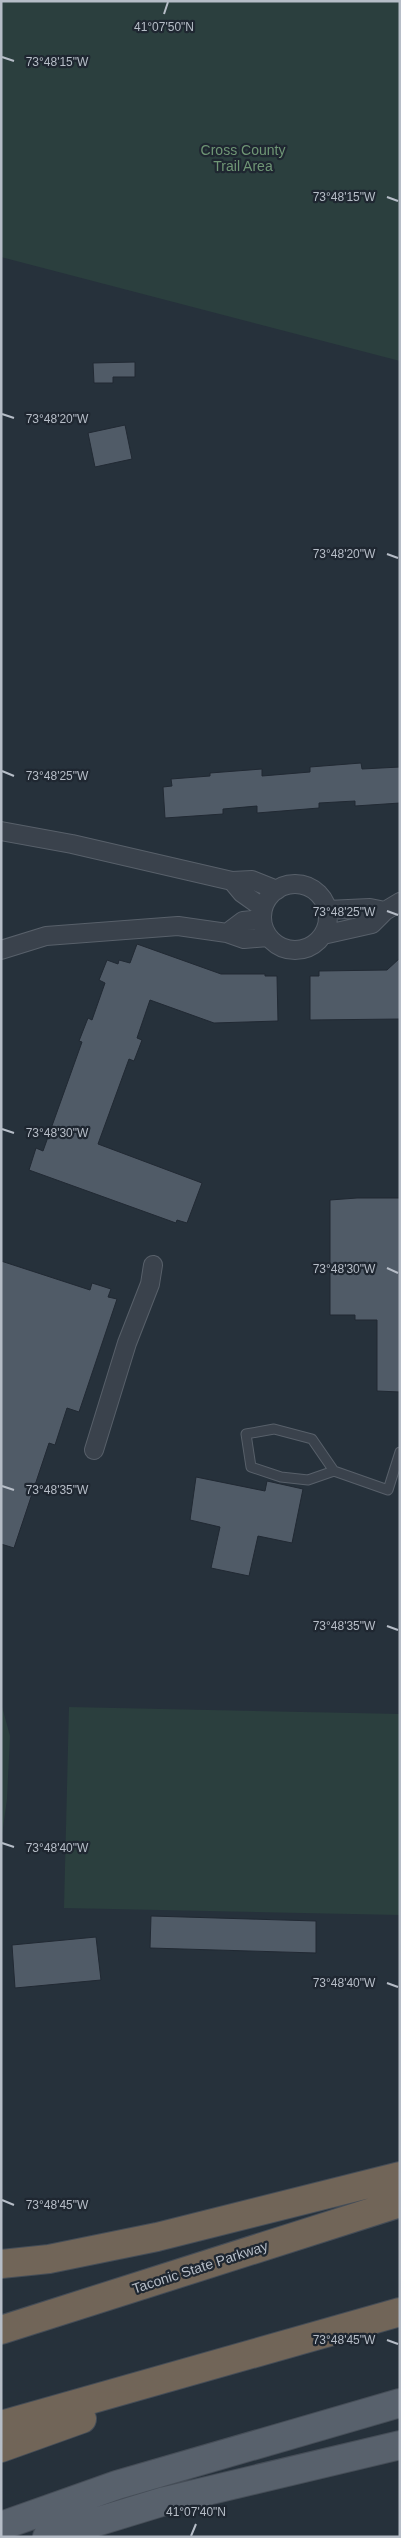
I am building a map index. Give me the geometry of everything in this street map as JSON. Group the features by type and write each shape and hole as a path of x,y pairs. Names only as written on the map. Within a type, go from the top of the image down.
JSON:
{"highway":[{"path":"1,2264 49,2259 157,2238 400,2176"},
{"name":"Taconic State Parkway","path":"1,2330 400,2202"},
{"path":"1,2425 400,2312"},
{"path":"1,2448 67,2425 193,2371"}],"main road":[{"path":"1,2526 117,2485 400,2403"},
{"path":"47,2537 165,2501 400,2445"}],"street":[{"path":"1,831 232,880 252,880 276,890"},
{"path":"227,933 243,921 262,913 268,898 276,890 297,884 307,887 320,896 327,910 326,927 322,935 309,948 300,950 282,948 268,937 262,913 232,880"},
{"path":"327,910 392,906"},
{"path":"322,935 372,924 392,906"},
{"path":"1,950 46,936 178,926 227,933 244,938 268,937"},
{"path":"94,1450 127,1343 150,1284 153,1266"}],"lane":[{"path":"334,1472 312,1439 274,1429 246,1434 251,1467 281,1476 308,1480 334,1472 388,1490 400,1452"}],"green space":[{"name":"Cross County Trail Area","path":"1,1 400,1 400,361 1,257"},
{"path":"1,1703 10,1736 7,1799 1,1842"},
{"path":"69,1707 400,1714 400,1915 64,1908"}],"building":[{"path":"135,362 135,377 113,377 113,383 94,383 93,363"},
{"path":"125,425 132,459 95,467 88,433"},
{"path":"361,763 362,769 400,767 400,803 355,806 355,801 319,803 319,808 257,813 257,806 223,809 223,814 165,818 163,787 172,786 171,779 210,776 210,773 262,769 262,776 310,772 310,767"},
{"path":"137,944 221,974 265,974 265,976 277,976 278,1021 214,1023 150,1000 137,1038 142,1040 134,1061 129,1059 98,1144 202,1183 187,1223 177,1220 176,1223 29,1170 36,1148 43,1151 82,1042 79,1041 88,1018 92,1020 105,983 99,980 107,960 118,964 119,960 130,963"},
{"path":"400,958 400,1019 310,1020 310,976 319,976 319,971 387,970"},
{"path":"400,1198 400,1392 377,1391 377,1320 355,1320 355,1315 330,1315 330,1200"},
{"path":"1,1261 90,1290 92,1283 111,1289 108,1297 117,1299 79,1412 67,1408 55,1445 49,1443 14,1548 1,1544"},
{"path":"196,1477 265,1491 267,1481 303,1489 292,1543 258,1536 249,1576 211,1568 220,1527 190,1520"},
{"path":"151,1916 316,1921 316,1953 150,1948"},
{"path":"96,1937 101,1980 15,1988 12,1945"}]}
